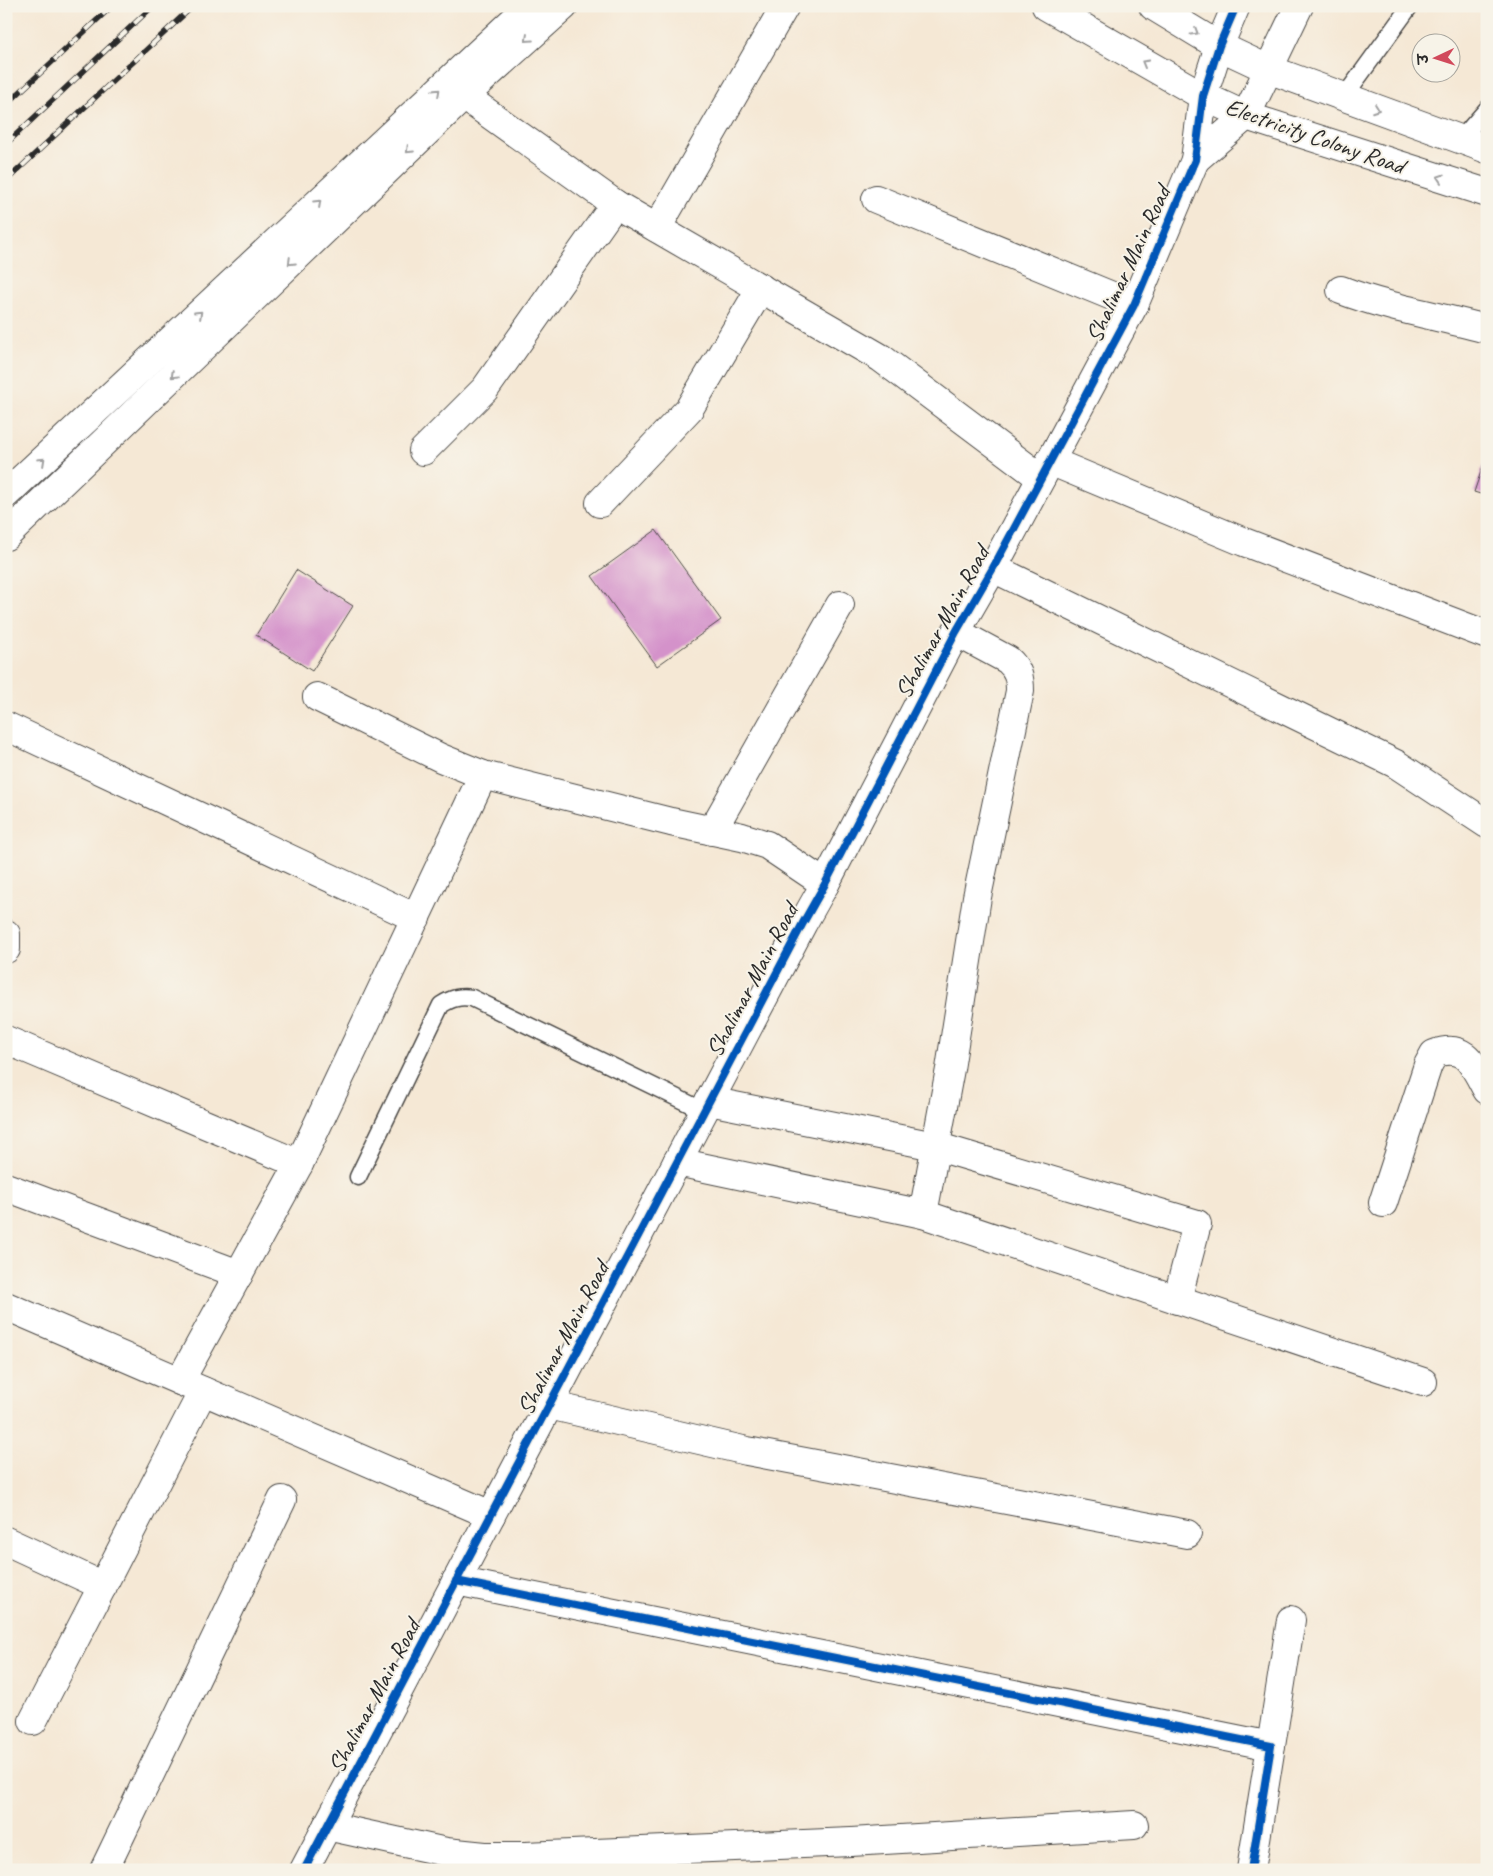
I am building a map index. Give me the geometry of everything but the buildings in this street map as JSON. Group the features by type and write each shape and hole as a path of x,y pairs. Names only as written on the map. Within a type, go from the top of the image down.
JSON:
{"street":[{"path":"6,494 529,6"},
{"path":"6,536 464,96 564,6"},
{"path":"657,228 785,6"},
{"name":"Electricity Colony Road","path":"1046,6 1203,96 1246,116 1487,193"},
{"name":"Electricity Colony Road","path":"1153,6 1219,46 1268,69 1487,149"},
{"name":"Shalimar Main Road","path":"304,1870 825,884 956,632 993,568 1134,305 1195,160 1203,96 1219,46 1236,6"},
{"path":"1246,116 1300,6"},
{"path":"464,96 615,204 881,358 1046,470 1244,542 1487,635"},
{"name":"Shalimar Main Road","path":"1195,160 1246,116"},
{"path":"876,199 1134,305"},
{"path":"423,451 485,389 615,204"},
{"path":"600,503 689,409 761,288"},
{"path":"1341,290 1392,307 1487,329"},
{"path":"993,568 1396,764 1487,824"},
{"path":"712,831 840,605"},
{"path":"923,1214 950,1069 977,897 1020,691 1020,677 1015,666 1008,660 956,632"},
{"path":"317,698 441,758 483,775 671,822 742,837 768,845 825,884"},
{"path":"6,726 416,918"},
{"path":"33,1722 103,1586 192,1386 238,1274 299,1164 483,775"},
{"path":"6,934 6,949"},
{"path":"6,1040 299,1164"},
{"path":"1383,1203 1428,1065 1434,1054 1447,1049 1460,1052 1472,1063 1487,1090"},
{"path":"706,1106 935,1146 1197,1224 1177,1300"},
{"path":"677,1162 923,1214 1423,1382"},
{"path":"6,1187 238,1274"},
{"path":"6,1306 491,1515"},
{"path":"549,1405 747,1451 1188,1534"},
{"path":"104,1870 282,1500"},
{"path":"6,1541 103,1586"},
{"path":"456,1581 1271,1746"},
{"path":"1251,1870 1292,1620"},
{"path":"327,1826 446,1852 505,1856 851,1842 1134,1825"}],"lane":[{"path":"1344,97 1410,6"},
{"path":"1460,140 1487,108"},
{"path":"358,1177 441,1004 452,998 462,996 472,998 706,1106"}],"railway":[{"path":"6,105 112,6"},
{"path":"6,144 153,6"},
{"path":"6,181 193,6"}],"cycle path":[{"path":"304,1870 825,884 956,632 993,568 1134,305 1195,160 1203,96 1219,46 1236,6"},
{"path":"456,1581 1271,1746 1251,1870"}]}
